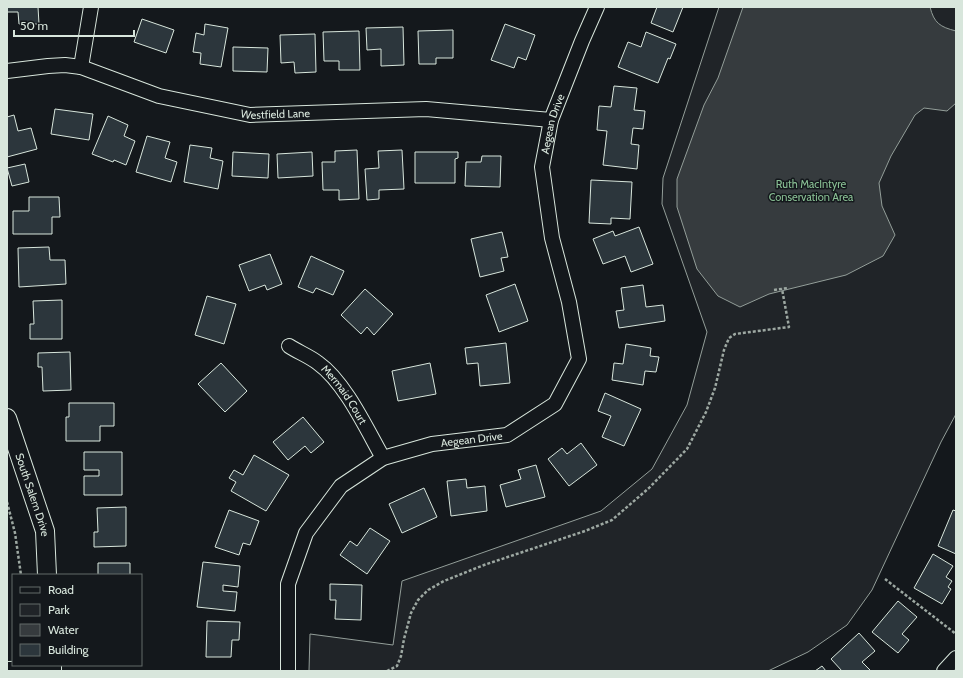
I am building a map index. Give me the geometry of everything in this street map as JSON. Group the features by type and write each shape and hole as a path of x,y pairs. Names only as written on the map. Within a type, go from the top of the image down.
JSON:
{"street":[{"path":"81,67 91,7"},
{"name":"Aegean Drive","path":"288,671 288,584 306,533 341,486 383,458 432,444 507,435 555,404 579,359 569,302 552,238 542,168 552,120 582,41 597,7"},
{"name":"Westfield Lane","path":"7,71 65,65 81,67 159,96 250,115 426,109 552,120"},
{"name":"Mermaid Court","path":"289,346 319,363 334,378 353,404 383,458"},
{"name":"South Salem Drive","path":"7,418 44,531 47,574"},
{"path":"944,671 956,658"},
{"path":"7,669 52,668"}],"path":[{"path":"774,290 788,288"},
{"path":"387,671 397,666 402,656 404,639 411,613 418,600 428,590 444,581 484,565 585,531 612,520 649,488 687,449 706,412 715,388 724,350 729,338 735,334 789,327 782,289"},
{"path":"7,502 14,532 21,574"},
{"path":"885,579 956,634"}],"green space":[{"name":"Ruth MacIntyre Conservation Area","path":"719,7 956,7 956,414 941,442 872,590 847,625 808,652 768,671 309,671 310,634 393,645 402,581 601,511 652,469 687,405 707,332 662,204 663,178"}],"water":[{"path":"743,7 930,7 938,24 956,31 956,103 947,111 924,108 915,115 891,156 879,183 882,206 895,235 883,256 846,275 769,294 740,307 718,296 697,269 677,207 677,179 704,105 718,78"}],"building":[{"path":"7,7 38,7 39,24 19,24 18,12 7,12"},
{"path":"657,7 683,7 673,32 651,23"},
{"path":"142,19 174,30 166,53 134,42"},
{"path":"205,24 228,28 221,67 200,64 201,53 193,52 196,33 204,35"},
{"path":"505,24 535,35 526,60 518,57 514,68 491,60"},
{"path":"403,27 404,65 381,66 381,49 367,50 366,28"},
{"path":"453,30 453,58 436,58 436,64 419,64 418,31"},
{"path":"359,31 360,70 339,70 339,61 324,61 323,32"},
{"path":"646,32 676,44 670,59 668,58 658,83 618,67 628,42 641,47"},
{"path":"315,34 316,72 295,73 294,62 281,63 280,35"},
{"path":"233,47 268,48 267,72 233,71"},
{"path":"614,86 637,88 634,110 645,111 643,129 633,128 631,144 639,145 637,169 603,165 607,131 597,130 599,106 611,107"},
{"path":"55,109 93,114 89,140 51,134"},
{"path":"14,115 18,131 31,128 37,149 7,157 7,117"},
{"path":"108,116 128,125 124,136 135,141 126,165 92,154"},
{"path":"147,136 170,142 165,158 177,162 171,182 136,172"},
{"path":"190,145 212,148 210,158 223,161 218,189 184,182"},
{"path":"357,150 359,199 339,200 339,190 323,190 322,162 335,162 335,151"},
{"path":"402,150 404,189 379,190 379,199 367,200 365,169 379,168 378,151"},
{"path":"233,152 269,154 268,178 232,176"},
{"path":"312,152 313,176 278,178 277,154"},
{"path":"415,152 458,152 458,158 455,159 455,183 415,183"},
{"path":"482,156 501,156 500,187 465,186 466,162 481,162"},
{"path":"25,164 29,182 12,186 7,168"},
{"path":"591,180 632,182 630,219 611,218 611,224 589,223"},
{"path":"29,197 59,197 60,217 52,217 52,234 13,234 13,211 29,211"},
{"path":"639,227 653,264 631,272 625,256 603,264 593,239 613,231 615,236"},
{"path":"502,232 508,257 501,258 504,271 480,277 471,239"},
{"path":"49,247 50,260 65,260 66,284 19,287 18,248"},
{"path":"270,254 282,284 267,290 265,285 249,291 239,265"},
{"path":"311,256 344,271 333,295 316,288 313,293 298,287"},
{"path":"515,284 528,321 499,332 486,295"},
{"path":"643,285 646,307 663,305 665,321 619,328 616,311 624,310 621,288"},
{"path":"365,289 393,314 374,335 367,327 361,334 341,315"},
{"path":"207,296 236,304 224,344 195,335"},
{"path":"62,300 62,339 30,339 30,324 34,324 33,301"},
{"path":"506,343 510,383 480,386 478,363 467,364 465,348"},
{"path":"626,344 651,348 650,356 659,357 656,372 645,371 643,385 612,380 614,363 623,364"},
{"path":"70,352 71,390 43,391 42,367 38,367 38,353"},
{"path":"221,363 247,391 225,412 198,384"},
{"path":"430,363 436,394 398,401 392,371"},
{"path":"605,393 641,409 624,446 602,437 611,416 598,411"},
{"path":"69,403 114,403 114,426 100,426 100,441 66,441 66,417 69,417"},
{"path":"303,417 324,442 311,453 305,446 288,460 273,442"},
{"path":"581,443 597,465 569,486 548,459 562,448 567,454"},
{"path":"84,452 122,452 122,495 84,495 84,476 99,476 99,470 84,470"},
{"path":"254,455 289,475 266,511 231,491 236,482 229,478 234,470 243,475"},
{"path":"536,465 545,497 506,507 500,485 521,479 518,470"},
{"path":"466,479 467,488 485,486 487,511 451,516 447,481"},
{"path":"424,488 437,517 402,533 389,504"},
{"path":"126,507 126,546 94,547 94,532 98,532 97,508"},
{"path":"229,510 259,521 250,545 243,543 239,555 215,547"},
{"path":"953,510 956,511 956,554 938,546"},
{"path":"370,528 390,541 367,574 340,555 350,541 357,546"},
{"path":"933,554 953,566 946,577 952,581 948,587 951,589 942,604 914,588"},
{"path":"203,562 240,566 238,587 223,585 223,591 237,592 235,611 197,607"},
{"path":"98,563 130,563 130,574 98,574"},
{"path":"330,584 362,585 361,620 335,619 336,600 330,600"},
{"path":"898,601 917,617 902,634 909,640 898,653 872,632"},
{"path":"207,621 240,622 239,640 232,640 231,657 206,657"},
{"path":"859,633 875,651 862,662 871,671 842,671 831,659"},
{"path":"822,666 826,671 815,671"}]}
